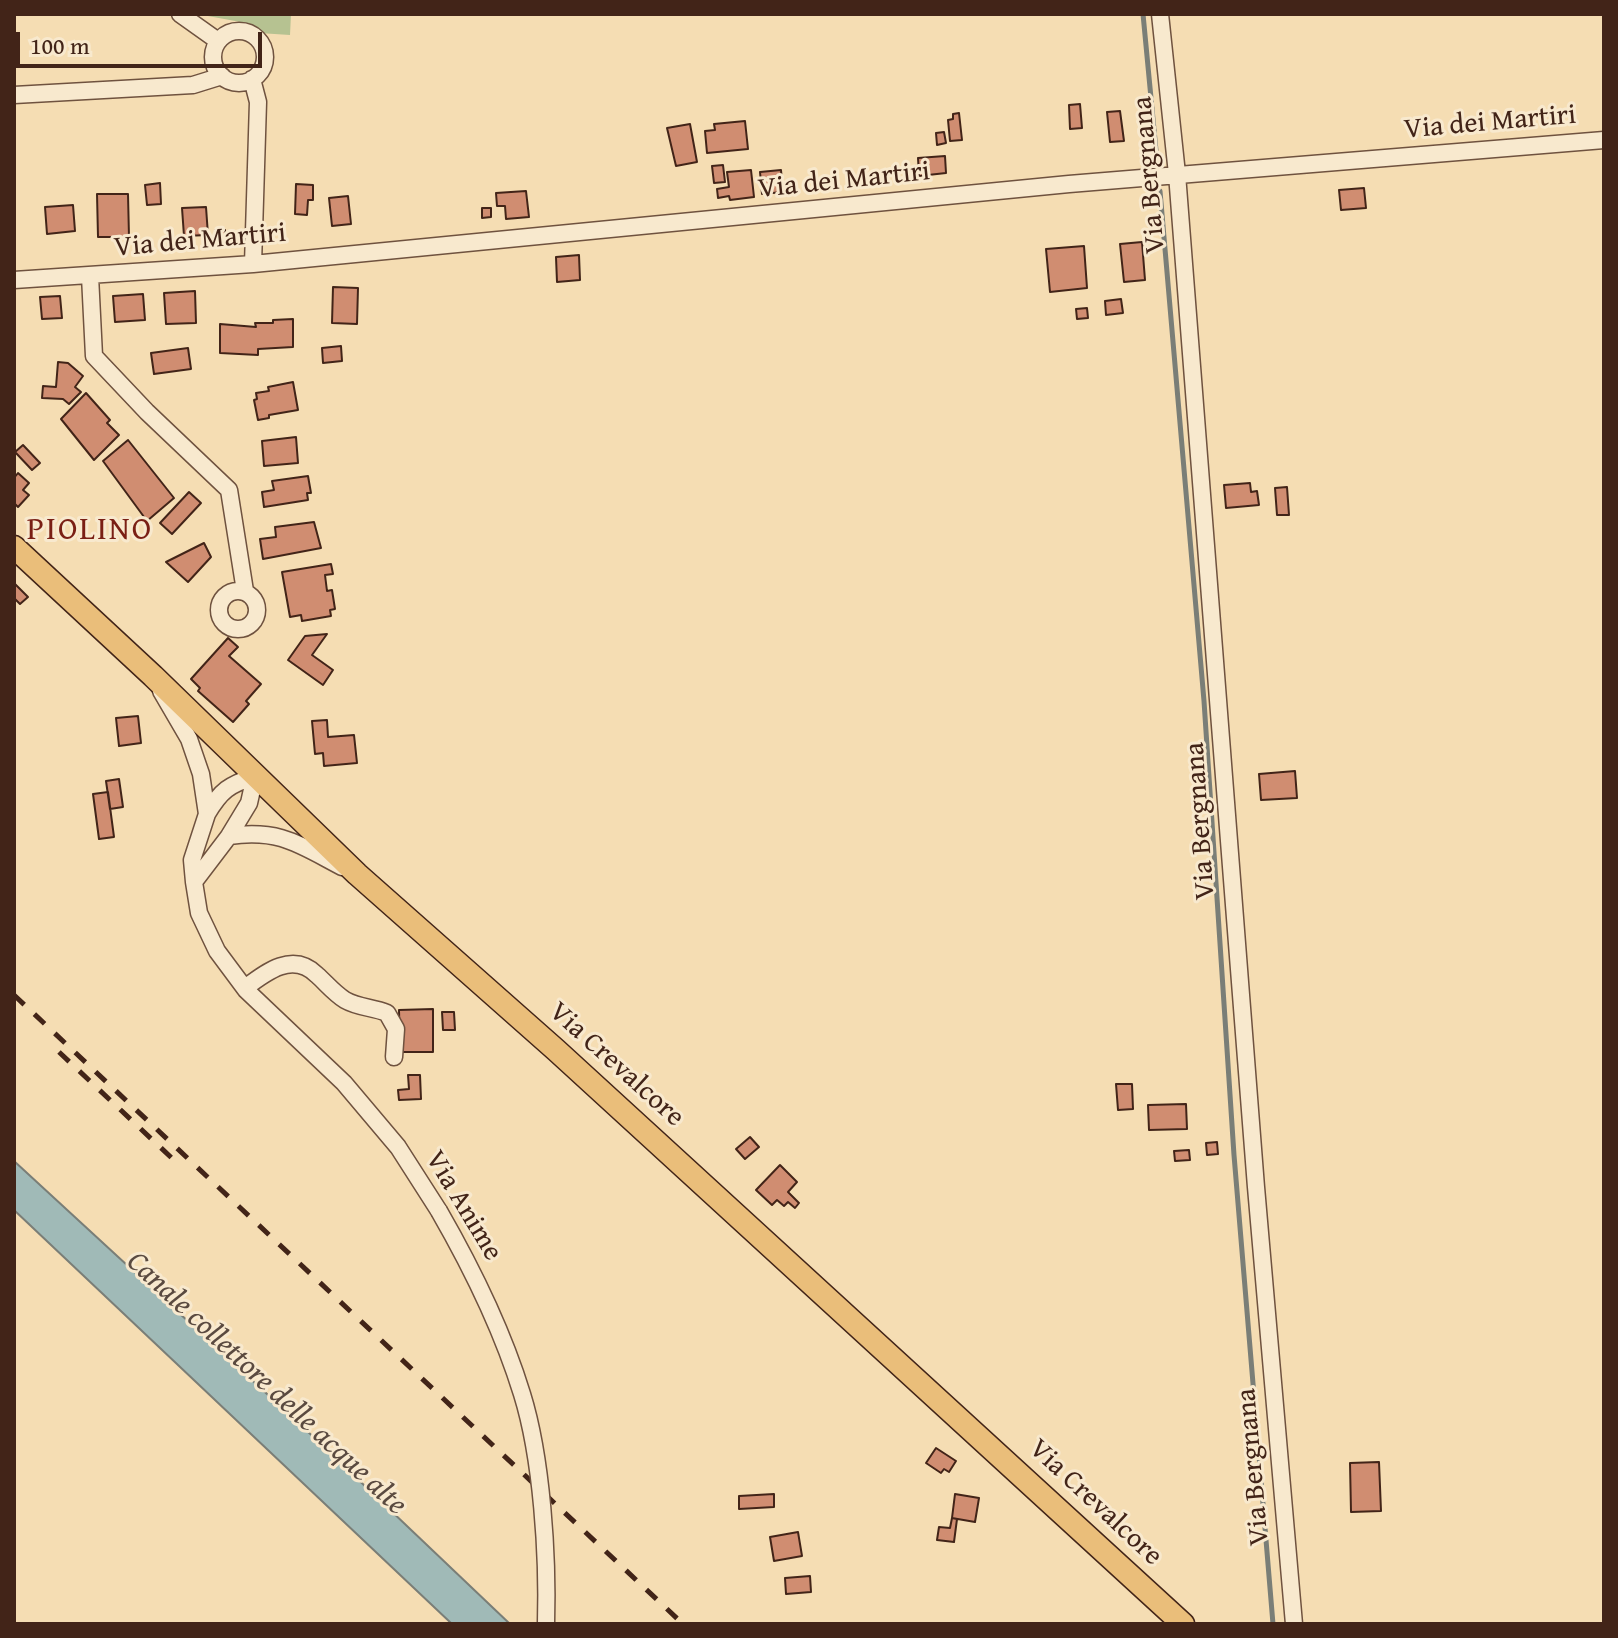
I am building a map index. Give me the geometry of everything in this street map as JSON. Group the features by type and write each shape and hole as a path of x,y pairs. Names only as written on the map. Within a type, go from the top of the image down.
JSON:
{"main road":[{"name":"Via Crevalcore","path":"14,547 153,676 357,874 556,1050 1183,1624"}],"street":[{"path":"180,14 218,41"},
{"name":"Via Bergnana","path":"1160,14 1177,174 1256,1187 1294,1624"},
{"path":"241,31 257,37 262,44 265,61 262,70 252,79 232,82 222,76 214,65 213,57 218,41 224,35 241,31"},
{"path":"14,95 193,85 222,76"},
{"path":"252,79 258,102 253,264"},
{"name":"Via dei Martiri","path":"14,280 253,264 1177,174 1604,140"},
{"name":"Via dei Martiri","path":"90,276 94,356 147,412 229,490 245,591"},
{"path":"153,676 189,739 201,774 207,814"},
{"path":"207,814 218,795 233,783 255,776"},
{"path":"194,882 229,836 249,803 255,776"},
{"name":"Via Anime","path":"207,814 192,860 199,913 217,951 245,988 344,1083 398,1147 471,1267 500,1330 523,1397 539,1486 547,1579 546,1624"},
{"path":"229,836 258,832 287,839 357,874"},
{"path":"245,988 270,969 293,964 308,967 342,998 355,1005 387,1013 396,1029 394,1057"}],"green space":[{"path":"197,14 291,14 290,35 259,33 246,23"}],"water":[{"path":"14,1161 305,1429 510,1624 452,1624 14,1210"}],"building":[{"path":"1080,104 1082,128 1070,129 1069,105"},
{"path":"1120,111 1124,141 1110,142 1107,112"},
{"path":"959,113 962,140 950,141 948,120"},
{"path":"745,121 748,149 707,153 705,131 715,130 714,124"},
{"path":"690,124 697,162 676,166 667,128"},
{"path":"944,132 946,143 937,145 936,133"},
{"path":"945,156 946,173 919,176 918,158"},
{"path":"723,165 725,182 714,183 712,166"},
{"path":"751,170 754,197 718,198 717,189 729,187 727,172"},
{"path":"781,170 783,192 762,194 760,172"},
{"path":"160,183 161,204 147,205 145,185"},
{"path":"296,184 313,185 313,200 308,200 307,215 295,214"},
{"path":"1364,188 1366,208 1341,210 1339,190"},
{"path":"526,191 529,217 506,219 505,206 497,206 496,193"},
{"path":"97,194 128,194 129,237 98,237"},
{"path":"348,196 351,224 332,226 329,198"},
{"path":"73,205 75,231 47,234 45,207"},
{"path":"206,207 208,235 184,236 182,208"},
{"path":"482,208 491,208 491,217 482,218"},
{"path":"215,230 225,230 225,241 216,241"},
{"path":"1142,242 1145,280 1124,282 1120,244"},
{"path":"1084,246 1087,288 1050,292 1046,249"},
{"path":"579,255 580,280 557,282 556,257"},
{"path":"333,287 358,288 357,324 332,323"},
{"path":"195,291 196,323 166,324 164,293"},
{"path":"143,294 145,320 115,322 113,296"},
{"path":"60,296 62,318 42,319 40,297"},
{"path":"1121,299 1123,313 1106,315 1105,301"},
{"path":"1087,308 1088,318 1077,319 1076,309"},
{"path":"293,319 293,347 258,349 258,355 220,353 220,324 256,327 255,323"},
{"path":"341,346 342,361 323,363 322,348"},
{"path":"188,348 191,369 154,374 151,353"},
{"path":"58,362 68,363 83,376 75,387 81,392 69,404 63,399 42,398 43,386 56,387"},
{"path":"293,382 298,410 258,420 254,400 257,399 256,393"},
{"path":"86,393 119,435 94,460 61,419"},
{"path":"296,437 298,463 264,466 262,441"},
{"path":"128,440 174,498 147,521 103,461"},
{"path":"23,445 40,463 32,470 15,452"},
{"path":"18,473 29,483 23,490 29,495 18,507 14,503 14,478"},
{"path":"308,476 311,493 307,493 308,500 264,507 262,492 274,490 272,481"},
{"path":"1250,483 1251,492 1257,491 1259,505 1226,508 1224,485"},
{"path":"1287,487 1289,515 1277,515 1275,488"},
{"path":"189,492 201,503 172,534 160,523"},
{"path":"314,522 321,548 263,559 260,539 276,537 275,527"},
{"path":"204,543 211,557 188,582 166,562"},
{"path":"331,564 333,574 325,575 327,591 332,590 335,609 330,610 331,616 302,621 301,615 290,617 282,572"},
{"path":"14,583 28,597 20,604 14,598"},
{"path":"327,634 312,655 333,670 323,685 288,660 305,636"},
{"path":"228,638 238,647 229,656 261,684 233,722 198,691 200,688 191,679"},
{"path":"138,716 141,743 119,746 116,718"},
{"path":"327,720 328,737 354,735 357,763 324,766 323,753 315,754 312,721"},
{"path":"1295,771 1297,798 1261,800 1259,774"},
{"path":"119,779 123,807 110,809 106,781"},
{"path":"108,792 114,837 99,839 93,794"},
{"path":"433,1009 433,1052 400,1052 399,1010"},
{"path":"442,1012 454,1012 455,1030 443,1030"},
{"path":"408,1075 420,1075 421,1099 399,1100 398,1090 409,1089"},
{"path":"1116,1084 1132,1084 1133,1109 1118,1110"},
{"path":"1186,1104 1187,1129 1149,1130 1148,1105"},
{"path":"750,1137 759,1147 745,1159 736,1149"},
{"path":"1217,1142 1218,1154 1207,1155 1206,1143"},
{"path":"1189,1150 1190,1160 1175,1161 1174,1151"},
{"path":"780,1165 797,1182 788,1192 799,1203 795,1208 788,1202 784,1206 777,1200 772,1205 756,1190"},
{"path":"936,1448 956,1461 949,1472 944,1469 941,1473 926,1463"},
{"path":"1379,1462 1381,1511 1351,1512 1350,1463"},
{"path":"774,1494 774,1507 739,1509 739,1496"},
{"path":"955,1494 979,1498 975,1522 952,1518"},
{"path":"952,1518 957,1519 954,1542 937,1540 939,1527 950,1528"},
{"path":"798,1532 802,1556 774,1561 770,1537"},
{"path":"810,1576 811,1592 786,1594 785,1578"}],"waterway":[{"path":"1143,14 1157,161"},
{"path":"1160,191 1204,701 1234,1155 1273,1624"}],"railway":[{"path":"14,995 683,1624"},
{"path":"59,1052 176,1162"}],"district":[{"name":"PIOLINO","path":"90,531"}],"water label":[{"name":"Canale collettore delle acque alte","path":"266,1384"}]}
